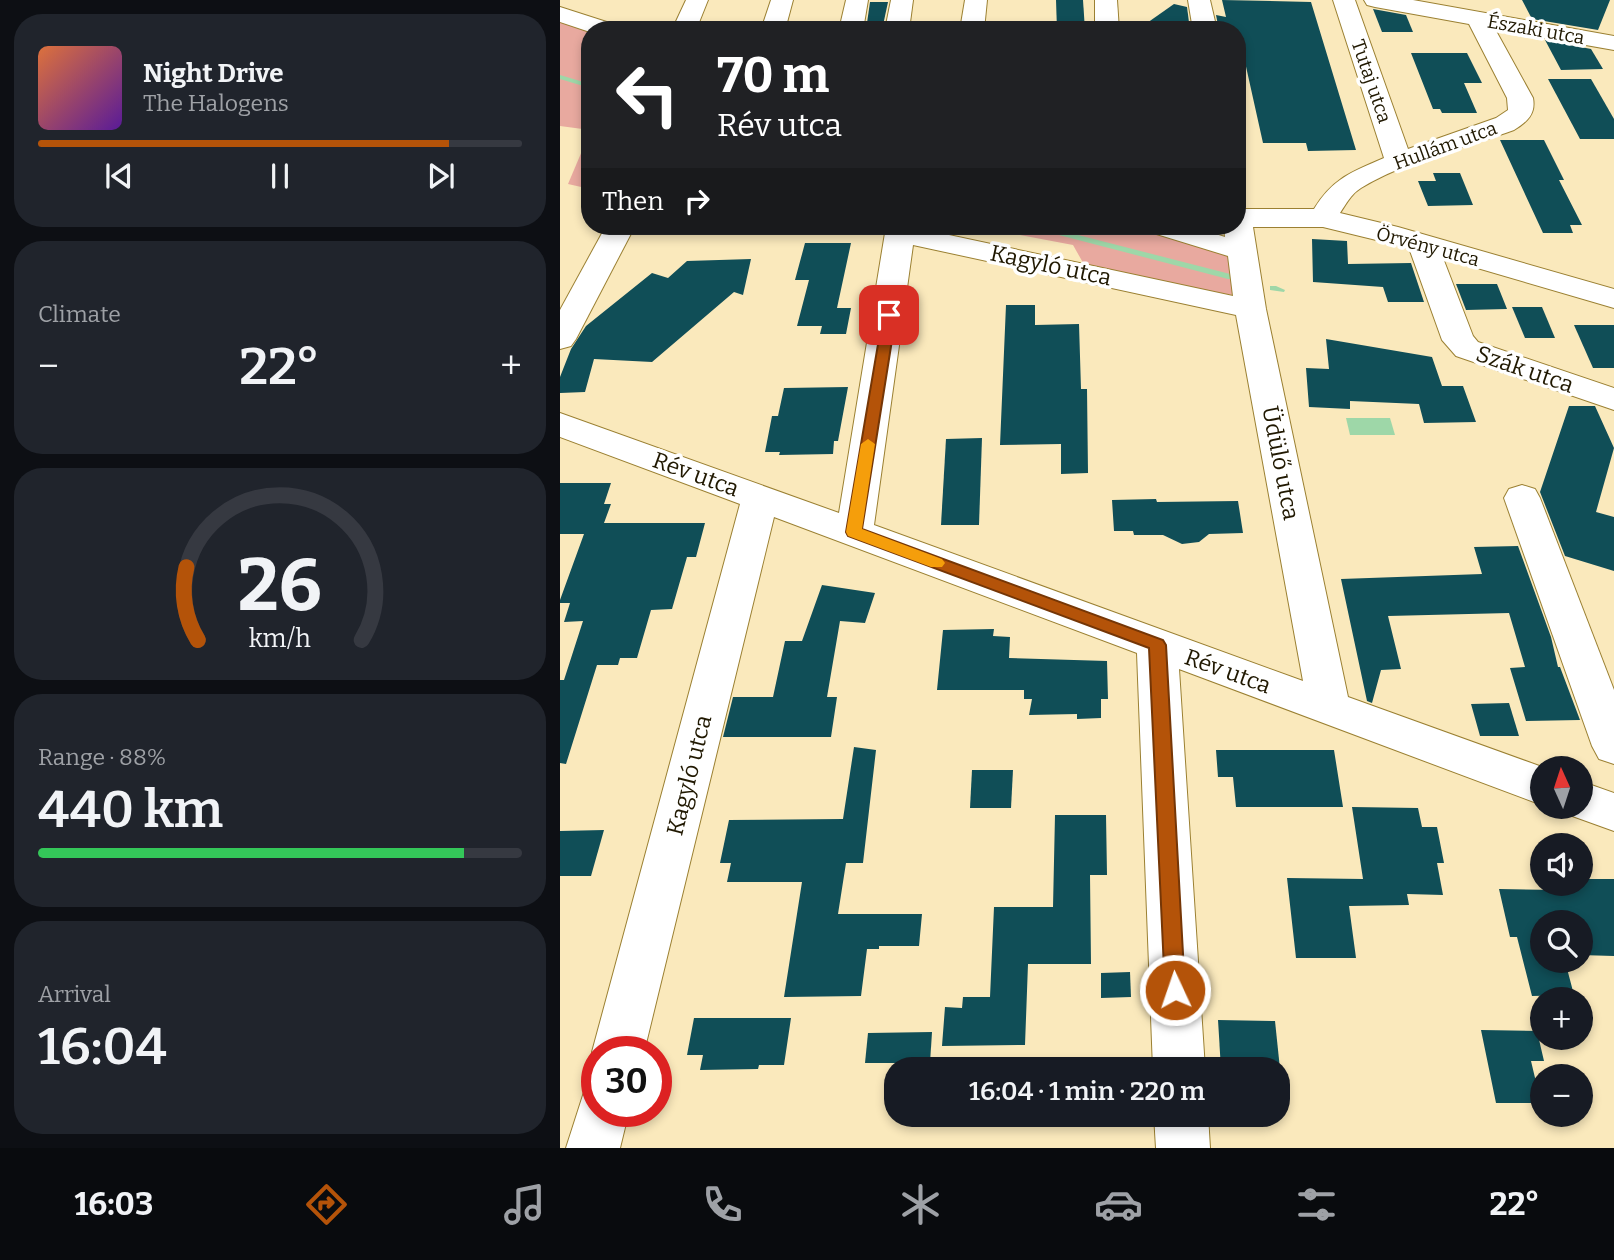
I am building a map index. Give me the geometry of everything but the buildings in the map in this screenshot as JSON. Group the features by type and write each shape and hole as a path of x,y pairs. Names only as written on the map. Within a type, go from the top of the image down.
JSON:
{"street":[{"path":"688,21 697,0"},
{"path":"776,21 782,0"},
{"path":"853,21 858,0"},
{"path":"898,21 902,0"},
{"path":"973,21 976,0"},
{"path":"1106,0 1107,21"},
{"path":"1199,0 1203,21"},
{"name":"Tutaj utca","path":"1345,0 1399,161"},
{"name":"Északi utca","path":"1375,0 1613,45"},
{"path":"560,14 581,21"},
{"name":"Hullám utca","path":"1323,218 1336,196 1350,183 1399,161 1506,124 1519,116 1522,107 1520,98 1478,18"},
{"name":"Örvény utca","path":"1246,228 1323,218 1422,243 1614,299"},
{"path":"560,339 615,235"},
{"name":"Kagyló utca","path":"854,532 900,235"},
{"name":"Kagyló utca","path":"909,235 1250,309"},
{"name":"Üdülő utca","path":"1239,235 1250,309 1329,708"},
{"name":"Szák utca","path":"1422,243 1458,340 1467,349 1614,399"},
{"name":"Rév utca","path":"560,424 1530,782"},
{"name":"Kagyló utca","path":"622,1036 760,498"},
{"path":"1522,498 1614,746"},
{"path":"1157,645 1178,1057"},
{"path":"1593,805 1614,813"},
{"path":"593,1148 599,1127"},
{"path":"1182,1127 1183,1148"}],"shaded area":[{"path":"560,21 581,28 581,129 560,126"},
{"path":"581,153 581,187 568,184"},
{"path":"1020,235 1162,235 1241,260 1243,297 1086,268 1073,245"},
{"path":"1346,418 1390,418 1395,435 1350,435"}],"waterway":[{"path":"560,77 581,83"},
{"path":"1070,235 1231,277"},
{"path":"1273,288 1281,290"}],"slow traffic":[{"path":"868,444 854,532 937,563"}],"route":[{"path":"889,315 854,532 1157,645 1175,990"}]}
